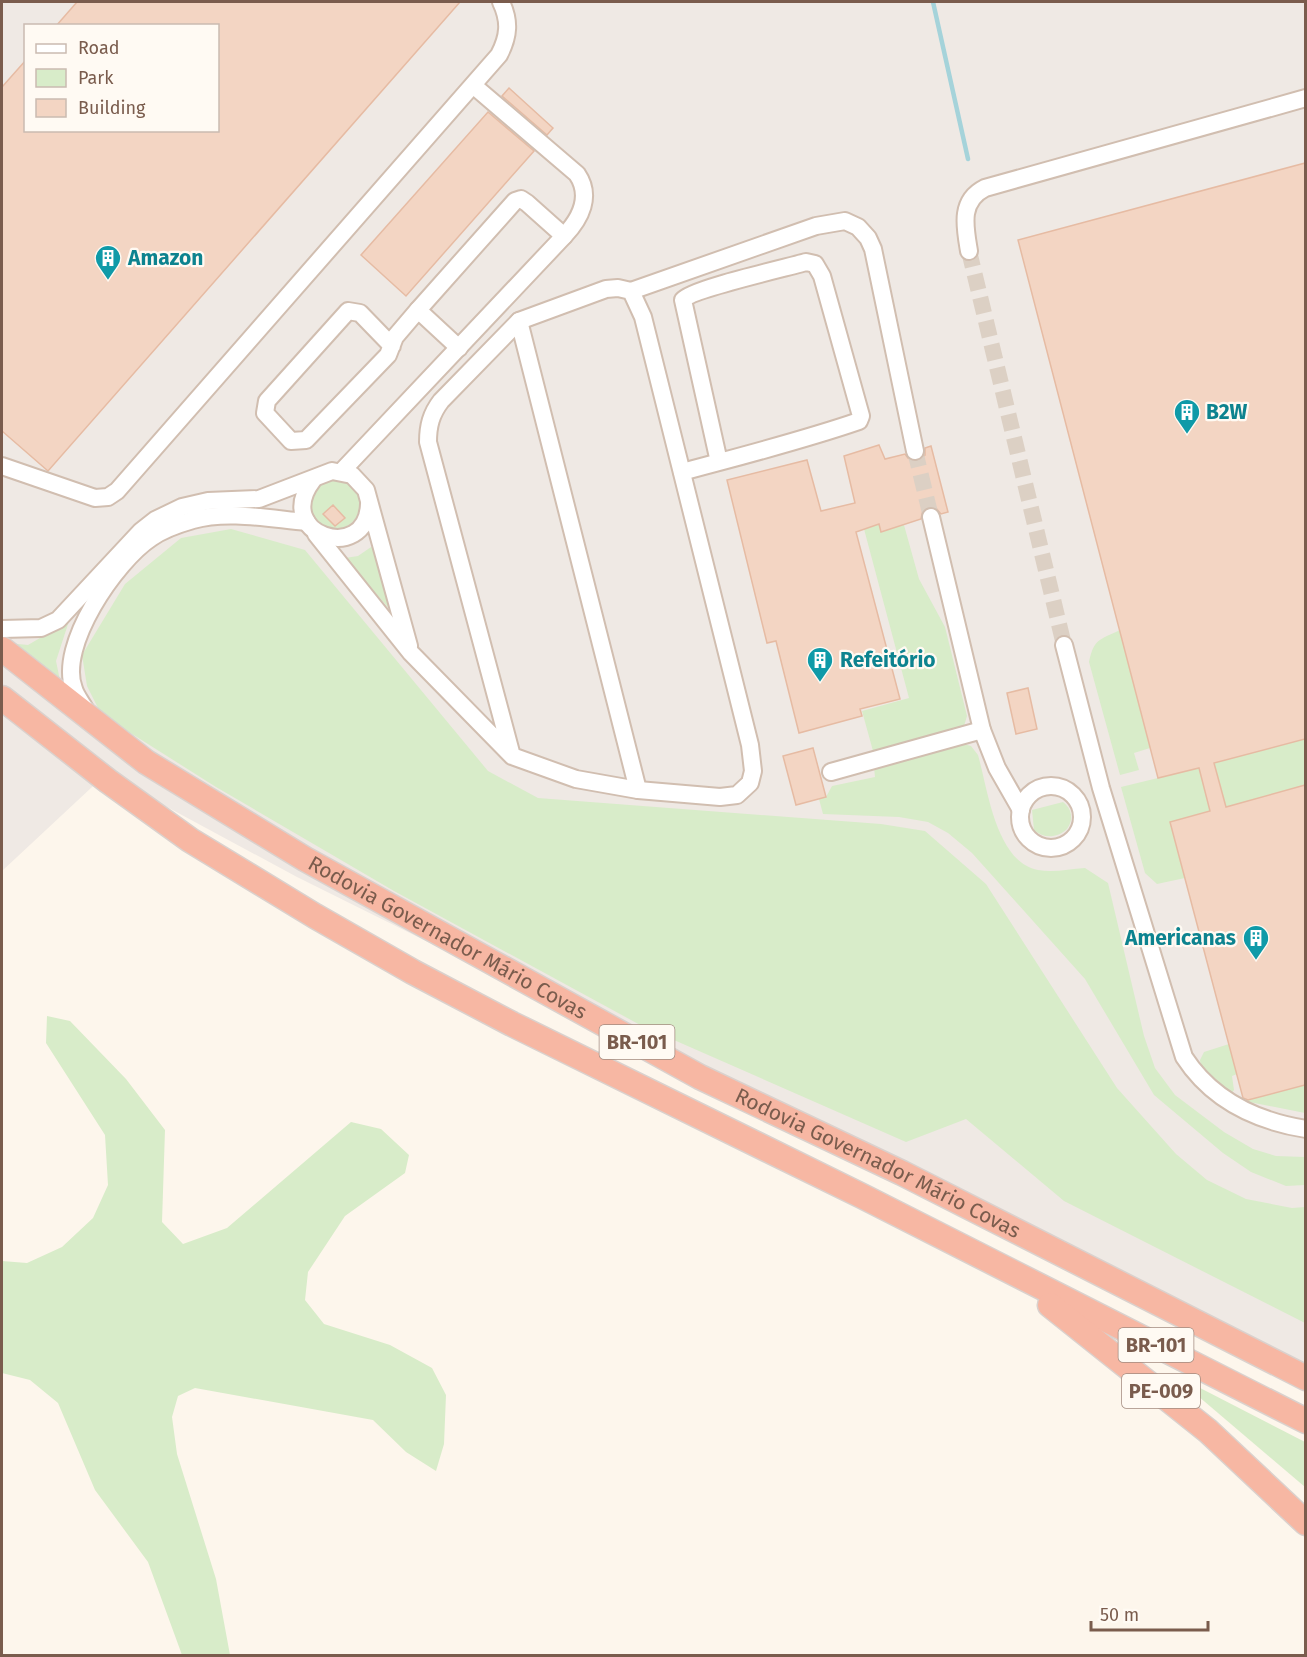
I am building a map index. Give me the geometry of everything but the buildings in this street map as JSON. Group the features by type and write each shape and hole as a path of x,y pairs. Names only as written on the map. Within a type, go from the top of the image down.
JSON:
{"highway":[{"name":"Rodovia Governador Mário Covas","path":"2,649 146,762 305,859 700,1077 902,1173 1305,1378"},
{"name":"Rodovia Governador Mário Covas","path":"2,698 108,782 190,840 315,916 512,1024 862,1196 1005,1271 1305,1421"},
{"name":"PE-009","path":"1005,1271 1168,1396 1273,1489 1305,1523"}],"lane":[{"path":"2,466 95,498 108,497 117,491 474,86 506,42 508,27 501,2"},
{"path":"342,471 564,236 581,212 584,184 577,174 474,86"},
{"path":"969,250 965,217 972,196 984,188 1305,98"},
{"path":"392,346 360,313 348,311 267,400 265,413 291,441 306,440 388,356 392,346 395,336 515,201 521,199 526,202 564,236"},
{"path":"512,756 428,442 433,411 483,356 519,321 606,290 618,288 631,291 816,226 846,222 858,227 868,238 879,269 915,451"},
{"path":"682,472 719,462 859,421 861,416 822,276 815,264 806,262 691,293 683,300 719,462"},
{"path":"313,480 303,498 303,510 311,528 411,653 512,756 576,779 638,790 730,796 745,789 750,783 753,771 750,745 643,316 631,291"},
{"path":"418,310 459,348"},
{"path":"519,321 638,790"},
{"path":"2,629 41,628 58,620 141,531 155,520 182,507 208,501 259,499 313,480 321,474 342,471 361,481 369,500 411,653"},
{"path":"92,720 73,688 72,648 86,614 136,551 151,538 194,519 233,517 311,528 335,539 357,531 369,512 369,500"},
{"path":"931,517 982,730 997,768 1021,810"},
{"path":"1065,645 1107,807 1184,1057 1202,1081 1238,1108 1278,1123 1305,1129"},
{"path":"831,772 982,730"},
{"path":"1052,786 1069,792 1077,800 1082,812 1081,824 1076,835 1068,844 1056,848 1044,848 1025,834 1021,822 1021,810 1026,799 1035,790 1052,786"},
{"path":"1082,812 1107,807"}],"shaded area":[{"path":"2,2 1305,2 1305,1378 297,877 106,774 2,871"}],"green space":[{"path":"340,479 353,486 359,494 359,514 353,522 345,528 330,529 317,522 311,514 310,499 317,486 325,480"},
{"path":"879,524 881,531 904,525 919,579 945,627 967,716 964,726 956,730 873,751 862,711 909,698 864,529"},
{"path":"231,529 305,550 488,771 538,798 881,824 925,831 986,884 1117,1088 1176,1154 1207,1180 1246,1199 1292,1208 1305,1207 1305,1323 1064,1201 966,1119 906,1142 642,1026 394,891 216,787 121,727 98,708 87,686 82,655 125,584 181,538"},
{"path":"374,545 392,612 345,558 358,556"},
{"path":"69,621 56,661 62,690 8,643 28,645"},
{"path":"1120,630 1150,748 1134,753 1139,770 1120,775 1089,662 1096,644"},
{"path":"1305,739 1305,785 1226,807 1214,763"},
{"path":"960,743 971,746 978,755 996,823 1012,854 1024,864 1038,870 1085,868 1108,883 1144,1036 1155,1068 1175,1095 1224,1132 1253,1149 1276,1156 1305,1157 1305,1185 1286,1186 1251,1172 1223,1153 1154,1095 1085,979 972,853 948,833 928,822 899,817 823,814 819,799 826,797 832,786 875,777 874,767"},
{"path":"1199,768 1210,811 1185,878 1157,884 1145,873 1121,787"},
{"path":"1063,802 1071,814 1071,822 1067,829 1050,836 1042,835 1034,830 1032,810"},
{"path":"47,1016 70,1021 126,1079 165,1130 162,1222 183,1244 227,1228 351,1122 381,1129 409,1155 405,1173 345,1216 308,1272 305,1300 324,1324 390,1345 432,1368 446,1395 444,1444 436,1471 406,1452 373,1420 195,1388 178,1396 172,1417 177,1454 216,1579 230,1655 182,1655 148,1562 95,1490 58,1403 30,1380 2,1373 2,1261 27,1263 62,1247 93,1218 108,1185 105,1135 46,1043"},
{"path":"1229,1044 1237,1074 1232,1076 1234,1090 1231,1094 1201,1067 1200,1060 1204,1052"},
{"path":"1305,1085 1305,1113 1244,1101"},
{"path":"1171,1373 1305,1442 1305,1487"}],"waterway":[{"path":"933,2 968,159"}],"tunnel":[{"path":"969,251 1064,645"},
{"path":"915,451 931,517"}],"place":[{"name":"Amazon","path":"108,281"},
{"name":"B2W","path":"1187,435"},
{"name":"Refeitório","path":"820,683"},
{"name":"Americanas","path":"1256,961"}]}
